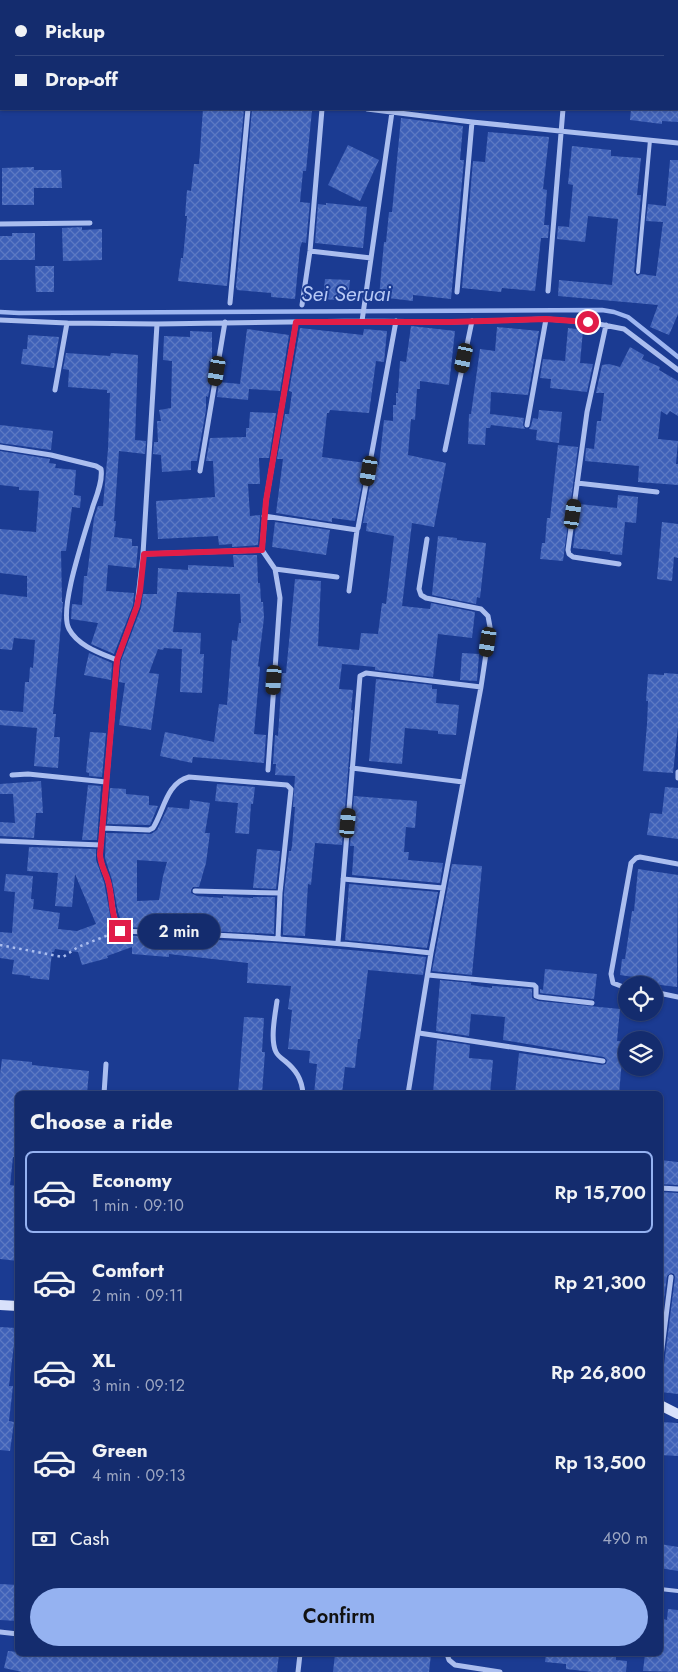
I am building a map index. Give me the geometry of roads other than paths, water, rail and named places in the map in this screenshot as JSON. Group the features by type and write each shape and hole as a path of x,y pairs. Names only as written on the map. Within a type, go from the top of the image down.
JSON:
{"street":[{"path":"230,303 248,110"},
{"path":"302,306 310,251 322,110"},
{"path":"380,110 472,122 678,143"},
{"path":"548,291 563,110"},
{"path":"362,321 394,111"},
{"path":"457,292 472,122"},
{"path":"0,224 90,223"},
{"path":"310,251 371,258"},
{"path":"527,425 546,319"},
{"path":"0,320 157,324 362,321 472,322 546,319 588,322 624,329 678,370"},
{"path":"349,591 357,530 396,321"},
{"path":"200,471 225,322"},
{"path":"268,770 280,598 275,569 262,550 264,516 296,322"},
{"path":"445,450 472,322"},
{"path":"55,390 68,323"},
{"path":"157,324 144,554 137,606 117,660 100,855 102,867 108,880 114,918 120,931 338,942 431,953"},
{"path":"606,325 592,385 568,553 573,557 619,564"},
{"path":"0,447 51,455 96,466 100,469 102,473 73,577 66,609 66,621 72,634 79,642 90,649 117,660"},
{"path":"577,483 657,492"},
{"path":"264,516 357,530"},
{"path":"409,1091 431,953 481,686 490,627 488,616 481,609 426,598 421,595 419,589 427,539"},
{"path":"144,554 262,550"},
{"path":"275,569 337,578"},
{"path":"338,942 359,679 361,674 481,686"},
{"path":"352,768 463,782"},
{"path":"678,772 678,778"},
{"path":"12,775 28,774 106,782"},
{"path":"102,828 148,830 153,828 164,802 174,786 180,780 190,777 287,785 291,789 280,893 278,938"},
{"path":"0,841 101,845"},
{"path":"618,985 613,983 611,974 631,863 640,857 678,864"},
{"path":"343,879 443,888"},
{"path":"195,891 280,893"},
{"path":"428,975 534,985 536,986 536,996 539,998 592,1002"},
{"path":"663,994 678,997"},
{"path":"277,1001 274,1032 275,1050 277,1055 295,1069 301,1081 303,1091"},
{"path":"419,1033 602,1061"},
{"path":"104,1091 106,1064"},
{"path":"663,1188 678,1189"},
{"path":"663,1340 671,1277"},
{"path":"0,1305 15,1306"},
{"path":"663,1406 678,1414"},
{"path":"0,1632 15,1634"},
{"path":"298,1672 300,1656"},
{"path":"448,1656 455,1665 500,1672"}],"lane":[{"path":"638,272 650,140"},
{"path":"663,1589 678,1591"}],"waterway":[{"name":"Sei Seruai","path":"0,312 602,310 628,317 678,357"}]}
